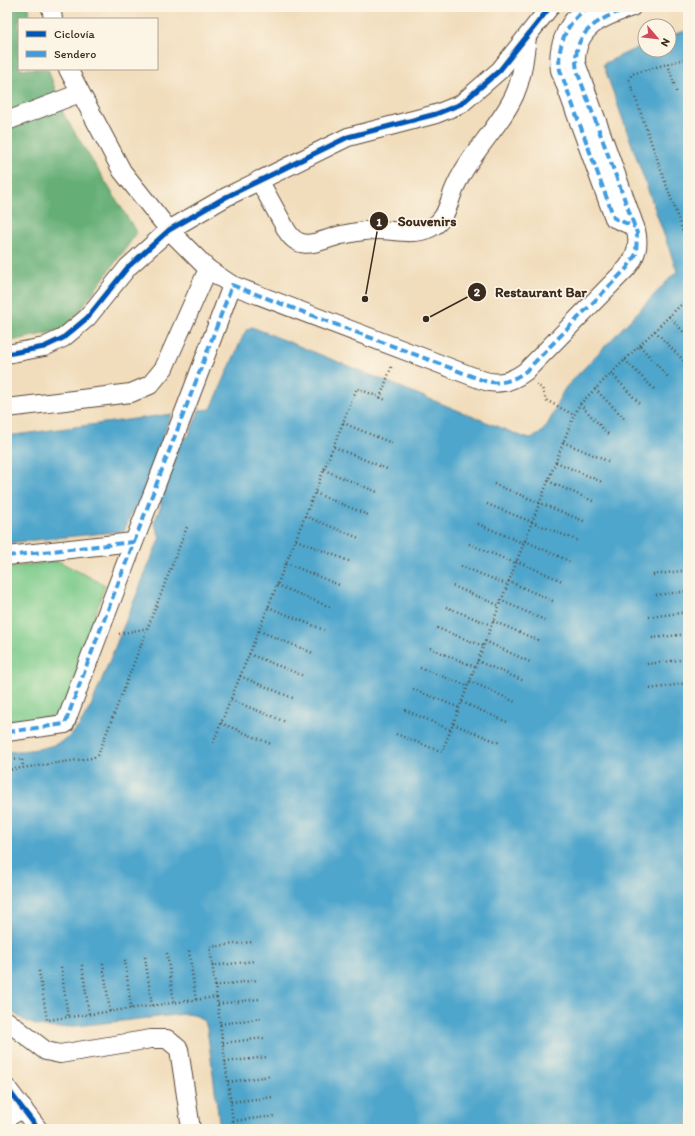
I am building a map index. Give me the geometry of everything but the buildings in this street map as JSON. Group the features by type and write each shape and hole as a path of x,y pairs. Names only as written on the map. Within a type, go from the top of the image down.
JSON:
{"street":[{"path":"51,7 54,18"},
{"path":"7,354 44,347 63,338 87,318 128,267 169,230 259,180 348,137 436,114 461,104 500,70 527,38 550,7"},
{"path":"590,7 580,14 567,30 560,50 560,70 614,218 636,227"},
{"path":"68,70 122,171 169,230 208,269 232,285 482,380 500,382 514,379 526,371 627,268 634,257 637,247 636,227 576,63 578,45 583,35 590,27 596,22 632,7"},
{"path":"259,180 291,239 300,244 310,244 340,235 376,230 414,232 436,226 448,210 455,187 462,173 507,108 514,94 522,75 527,38"},
{"path":"7,121 80,93"},
{"path":"7,408 131,393 150,385 164,368 208,269"},
{"path":"7,732 65,724 133,542 175,439 232,285"},
{"path":"7,556 133,542"},
{"path":"7,1021 46,1051 60,1054 151,1039 167,1039 179,1049 191,1129"},
{"path":"7,1088 38,1129"},
{"path":"7,1118 23,1108"}],"path":[{"path":"688,58 632,74 629,80 688,246"},
{"path":"668,64 677,94"},
{"path":"396,734 442,752 507,582 574,415 580,404 688,298"},
{"path":"684,302 688,307"},
{"path":"669,316 688,336"},
{"path":"655,331 684,361"},
{"path":"640,345 668,377"},
{"path":"626,360 655,390"},
{"path":"611,373 639,403"},
{"path":"380,398 387,381"},
{"path":"538,385 542,388 546,400 574,415"},
{"path":"213,743 357,388 386,400"},
{"path":"595,389 625,419"},
{"path":"580,404 608,435"},
{"path":"343,423 394,444"},
{"path":"563,442 610,462"},
{"path":"334,447 387,469"},
{"path":"556,462 602,482"},
{"path":"324,470 377,492"},
{"path":"548,482 595,502"},
{"path":"494,484 586,522"},
{"path":"315,493 368,515"},
{"path":"486,504 579,541"},
{"path":"306,516 359,538"},
{"path":"478,524 571,562"},
{"path":"7,770 92,758 98,755 186,527"},
{"path":"296,540 350,561"},
{"path":"469,544 562,581"},
{"path":"286,563 339,585"},
{"path":"461,566 507,582 555,602"},
{"path":"653,575 688,570"},
{"path":"277,585 330,607"},
{"path":"453,586 498,605"},
{"path":"656,595 688,591"},
{"path":"500,600 547,621"},
{"path":"446,607 540,641"},
{"path":"268,608 324,630"},
{"path":"649,617 688,612"},
{"path":"119,634 148,628"},
{"path":"437,628 483,646"},
{"path":"259,631 313,653"},
{"path":"652,638 688,634"},
{"path":"485,641 530,662"},
{"path":"430,648 475,667"},
{"path":"250,654 304,676"},
{"path":"647,664 688,659"},
{"path":"477,661 524,681"},
{"path":"420,668 468,686"},
{"path":"240,676 295,699"},
{"path":"470,681 515,702"},
{"path":"650,688 688,683"},
{"path":"413,689 460,708"},
{"path":"231,700 286,722"},
{"path":"462,702 506,722"},
{"path":"405,710 451,730"},
{"path":"221,724 271,744"},
{"path":"453,724 500,743"},
{"path":"7,760 22,759 23,768"},
{"path":"234,1129 210,947 252,942"},
{"path":"189,951 196,1000"},
{"path":"167,954 174,1003"},
{"path":"145,957 152,1006"},
{"path":"124,960 131,1009"},
{"path":"212,966 255,960"},
{"path":"103,963 110,1012"},
{"path":"82,965 89,1014"},
{"path":"61,968 68,1017"},
{"path":"39,971 47,1020 216,997"},
{"path":"215,986 257,980"},
{"path":"218,1004 260,999"},
{"path":"220,1024 263,1018"},
{"path":"223,1043 264,1038"},
{"path":"225,1062 267,1057"},
{"path":"228,1082 270,1076"},
{"path":"231,1102 272,1097"},
{"path":"233,1121 275,1116"}],"green space":[{"path":"7,7 29,7 30,18 18,18 18,70 48,70 64,115 137,233 66,329 7,342"},
{"path":"58,561 105,585 67,702 61,711 51,717 7,723 7,568"}],"water":[{"path":"688,30 688,1129 220,1129 207,1028 204,1021 199,1017 185,1014 58,1028 43,1027 30,1023 19,1017 7,1007 7,752 33,750 51,746 67,738 81,723 91,706 160,537 154,523 162,503 133,509 124,531 7,543 7,436 172,414 161,441 188,437 199,410 211,409 243,336 247,329 252,327 526,438 534,437 541,433 546,427 566,387 677,271 603,64 637,48 637,58 677,58 677,33"}],"marked path":[{"path":"590,7 575,18 565,34 560,52 560,70 614,218 635,227"},
{"path":"7,732 65,724 232,285 482,380 494,383 511,380 526,371 627,268 636,254 637,233 577,71 576,57 578,46 583,36 590,28 609,16 632,7"},
{"path":"7,556 133,542"}],"cycle path":[{"path":"7,354 44,347 63,338 87,318 128,267 169,230 226,197 348,137 436,114 461,104 500,70 550,7"},
{"path":"7,1088 38,1129"}],"place":[{"name":"Souvenirs","path":"365,299"},
{"name":"Restaurant Bar","path":"426,319"}]}
